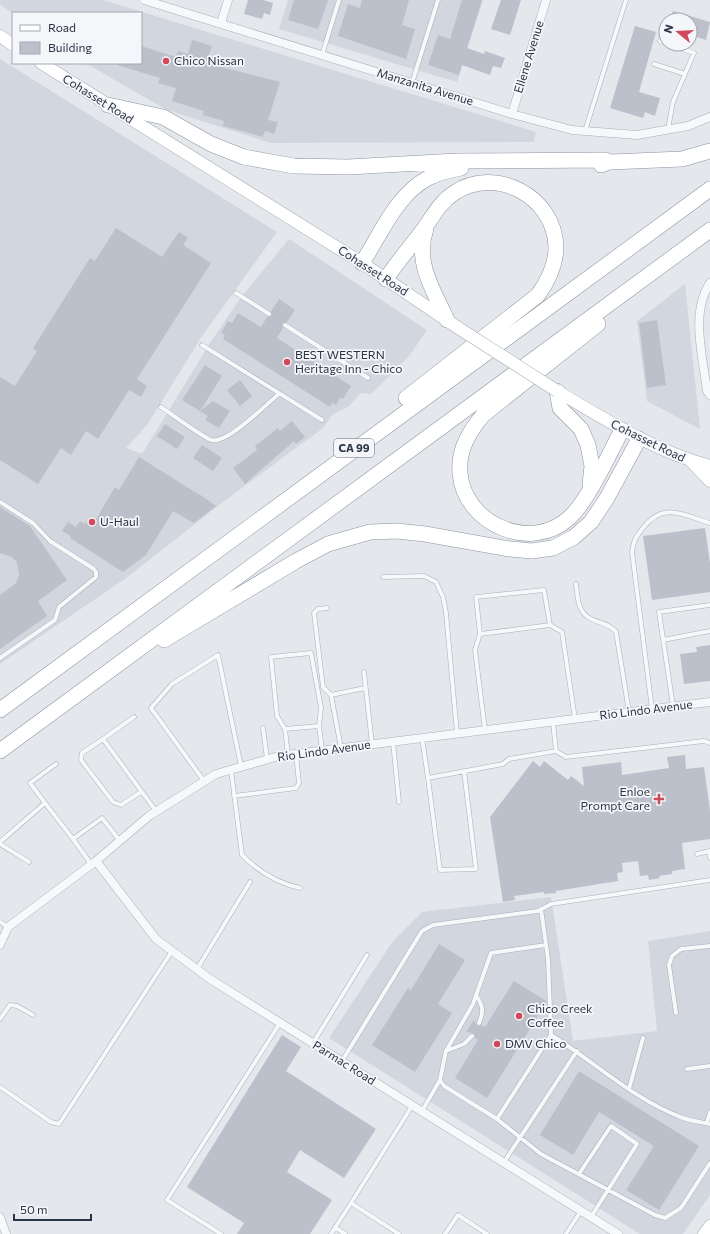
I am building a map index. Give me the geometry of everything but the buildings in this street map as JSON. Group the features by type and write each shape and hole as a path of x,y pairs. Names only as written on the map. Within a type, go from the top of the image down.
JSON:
{"highway":[{"path":"108,105 163,117 211,144 244,157 294,166 356,167 457,161 605,160 610,162"},
{"path":"362,263 392,214 407,194 428,178 448,171 472,166 601,165 610,162 682,159 710,151"},
{"path":"338,460 363,432 538,295 548,281 554,266 556,248 551,222 543,209 530,196 516,187 500,183 482,182 467,186 454,192 441,203 386,279"},
{"name":"CA 99","path":"0,710 338,460 710,189"},
{"path":"428,223 422,238 421,254 424,268 447,320"},
{"name":"CA 99","path":"0,750 710,230"},
{"path":"622,430 583,502 570,518 559,526 540,533 520,534 500,528 484,518 472,505 462,483 460,473 462,453 468,435 483,415 615,310 632,288"},
{"path":"557,391 560,408 581,429 588,445 592,466 590,489"},
{"path":"147,642 165,640 296,561 328,544 370,532 397,531 425,534 518,550 532,551 553,548 574,537 591,522 607,498 639,439"}],"main road":[{"path":"0,36 12,44"},
{"name":"Cohasset Road","path":"43,64 362,263 460,329 557,391 639,439 690,460 710,466"},
{"path":"690,460 710,481"},
{"path":"704,1234 710,1226"}],"street":[{"name":"Manzanita Avenue","path":"144,0 153,1 512,114 572,130 638,135 688,126 710,117"},
{"path":"221,23 228,0"},
{"name":"Ellene Avenue","path":"512,114 546,0"},
{"path":"710,282 707,293 700,307 699,327 708,372 707,391 710,395"},
{"name":"Rio Lindo Avenue","path":"0,944 8,927 94,863 156,811 216,774 288,755 710,702"},
{"name":"Parmac Road","path":"94,863 156,939 196,969 313,1044 618,1234"},
{"path":"0,1216 3,1230"}],"lane":[{"path":"322,55 339,0"},
{"path":"412,83 438,0"},
{"path":"584,131 626,0"},
{"path":"668,130 673,102 694,53 691,52"},
{"path":"654,64 685,74"},
{"path":"236,293 269,314"},
{"path":"285,325 368,378"},
{"path":"202,345 322,420"},
{"path":"161,407 212,440 222,439 232,433 279,394"},
{"path":"0,502 34,523 50,541 94,569 96,576 59,607 55,620 0,658"},
{"path":"652,709 632,552 634,540 650,519 660,512 679,513 710,523"},
{"path":"383,577 424,576 436,582 443,597 457,734"},
{"path":"576,584 580,607 585,614 592,620 612,627 616,632 629,712"},
{"path":"485,730 475,650 480,634 476,598 544,590 550,625"},
{"path":"673,706 659,612 710,605"},
{"path":"327,608 318,609 314,613 324,687 331,695 341,748"},
{"path":"480,634 550,625 562,632 575,719"},
{"path":"663,640 710,630"},
{"path":"288,755 285,729 277,716 271,657 311,653 321,708 320,726 322,751"},
{"path":"204,781 151,708 172,684 218,655 241,767"},
{"path":"364,672 372,744"},
{"path":"315,678 322,676"},
{"path":"331,695 365,688"},
{"path":"134,717 82,753 81,760 113,802 121,805 141,792"},
{"path":"553,722 556,751"},
{"path":"285,729 320,726"},
{"path":"263,728 267,760"},
{"path":"422,738 440,870 476,869 464,771"},
{"path":"103,739 156,811"},
{"path":"428,778 503,764 509,759 556,751 566,757 704,741 710,743"},
{"path":"393,742 399,802"},
{"path":"234,796 296,788 299,783 296,754"},
{"path":"56,764 30,783 73,839 94,863"},
{"path":"231,770 242,856 268,877 284,884 300,888"},
{"path":"29,862 0,843 45,803"},
{"path":"73,839 102,818 120,841"},
{"path":"696,854 710,851 710,858"},
{"path":"342,1062 422,931 433,925 542,909 559,903 710,880"},
{"path":"196,969 250,882"},
{"path":"497,1119 551,1036 546,945 542,909"},
{"path":"0,922 8,927"},
{"path":"422,1111 440,1080 446,1052 476,995 491,953 546,945"},
{"path":"676,1013 669,966 672,956 681,949 710,946"},
{"path":"0,1087 51,1122 59,1124 172,951"},
{"path":"313,1044 367,955"},
{"path":"476,995 483,1006 483,1012 479,1023"},
{"path":"0,1019 10,1005 17,1006 33,1015"},
{"path":"220,1234 167,1200 280,1023"},
{"path":"446,1052 464,1044 472,1036"},
{"path":"551,1036 577,1051 629,1090 683,1118 708,1123 710,1112"},
{"path":"629,1090 643,1038"},
{"path":"504,1163 577,1051"},
{"path":"687,1069 710,1066"},
{"path":"440,1080 444,1086 497,1119 541,1154 655,1215 665,1218 681,1208 710,1163"},
{"path":"331,1234 412,1106"},
{"path":"579,1174 611,1126 637,1144 591,1217"},
{"path":"351,1203 400,1234"},
{"path":"566,1234 581,1211"},
{"path":"446,1234 458,1216 487,1234"},
{"path":"335,1227 346,1234"}],"shaded area":[{"path":"0,0 103,0 536,132 534,142 271,143 167,110 87,64 142,64 142,12 12,12 12,13 0,4"},
{"path":"288,0 483,0 457,82 279,29"},
{"path":"0,59 277,232 202,336 147,425 126,448 142,454 212,340 242,296 289,239 427,330 410,355 371,394 361,393 349,406 332,415 323,428 219,505 129,576 0,664"},
{"path":"685,284 700,429 647,401 637,321"},
{"path":"551,897 573,1041 657,1031 648,941 710,931 710,1195 683,1234 640,1234 329,1038 393,941 422,912"}],"place":[{"name":"Chico Nissan","path":"166,61"},
{"name":"BEST WESTERN Heritage Inn - Chico","path":"287,362"},
{"name":"U-Haul","path":"92,522"},
{"name":"Enloe Prompt Care","path":"659,799"},
{"name":"Chico Creek Coffee","path":"519,1016"},
{"name":"DMV Chico","path":"497,1044"}]}
